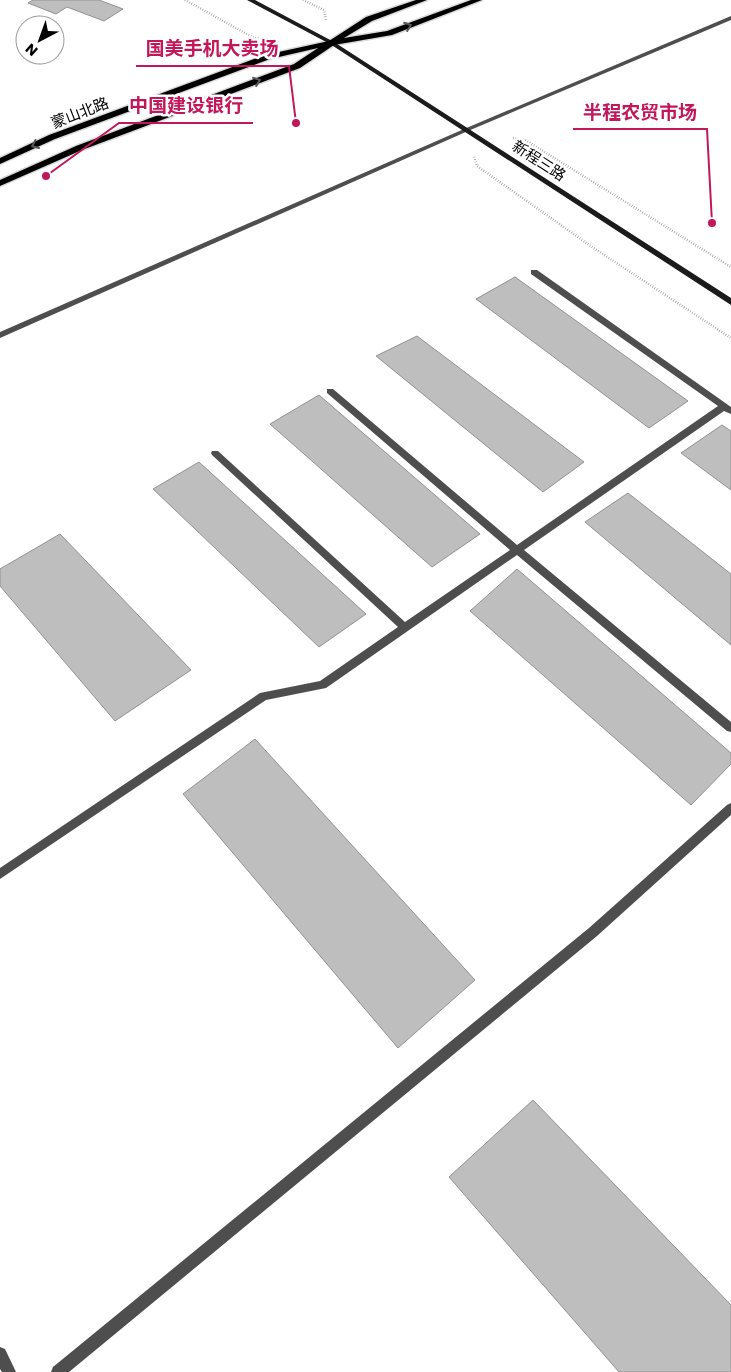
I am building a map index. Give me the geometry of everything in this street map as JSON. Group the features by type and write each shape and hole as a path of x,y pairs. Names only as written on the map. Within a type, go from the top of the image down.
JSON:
{"main road":[{"name":"新程三路","path":"250,0 332,43 731,302"},
{"name":"蒙山北路","path":"0,161 52,137 268,58 332,43 369,20 423,0"},
{"path":"0,183 79,148 296,66 332,43 390,33 478,0"}],"street":[{"path":"0,335 466,130 731,18"},
{"path":"0,874 264,696 322,685 517,550 728,409 534,272"},
{"path":"330,390 517,550 731,728"},
{"path":"215,453 405,628"},
{"path":"58,1372 594,932 731,808"},
{"path":"0,1354 9,1372"}],"path":[{"path":"185,0 254,38 264,39"},
{"path":"466,130 476,166 592,247 731,338"},
{"path":"505,137 524,140 731,266"}],"building":[{"path":"33,0 99,0 123,9 104,21 67,7 56,14 28,3"},
{"path":"515,277 688,401 649,428 476,299"},
{"path":"417,336 584,462 543,492 376,356"},
{"path":"319,395 480,534 432,567 270,424"},
{"path":"722,425 731,431 731,490 681,453"},
{"path":"199,462 366,614 319,647 153,489"},
{"path":"628,493 731,574 731,645 585,522"},
{"path":"60,534 191,670 115,721 0,586 0,569"},
{"path":"517,569 731,753 731,764 691,805 470,611"},
{"path":"255,739 475,980 398,1048 183,794"},
{"path":"533,1100 731,1305 731,1372 619,1372 449,1177"}],"place":[{"name":"国美手机大卖场","path":"296,123"},
{"name":"中国建设银行","path":"46,176"},
{"name":"半程农贸市场","path":"712,223"}]}
